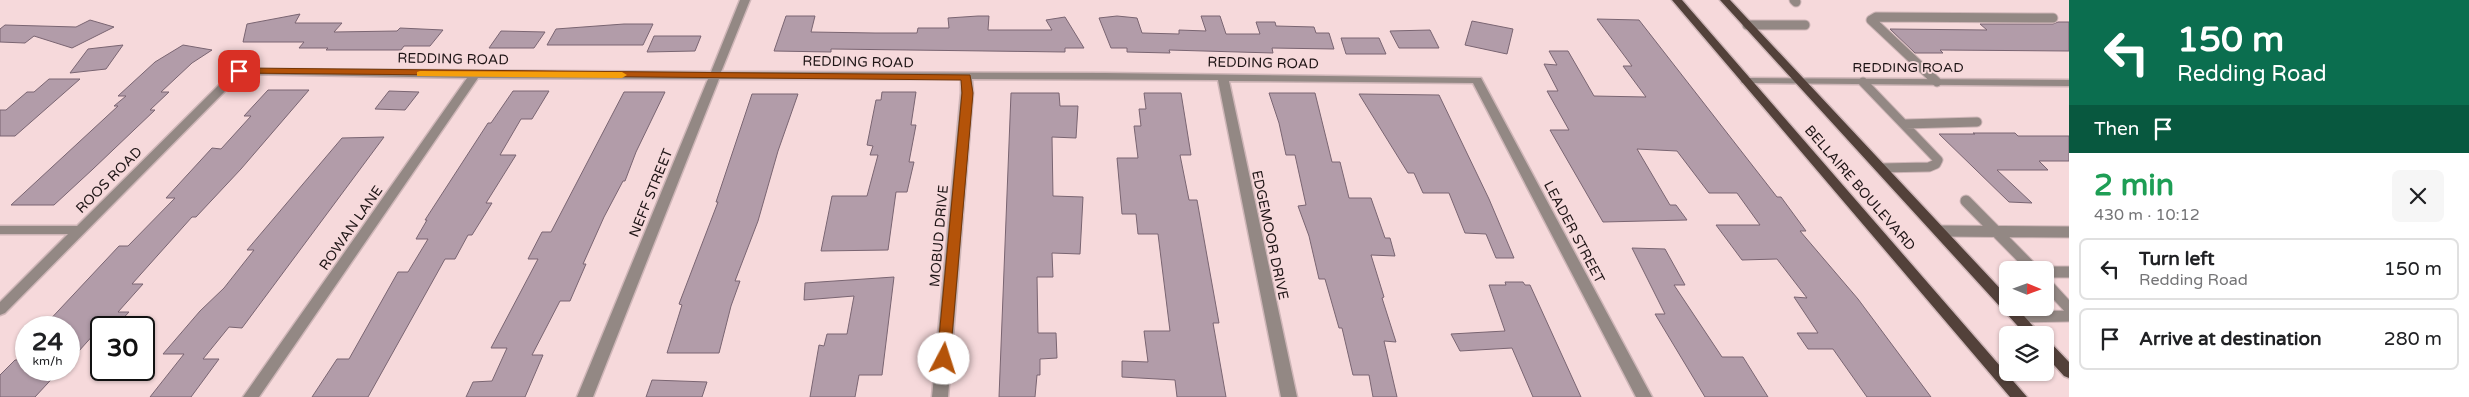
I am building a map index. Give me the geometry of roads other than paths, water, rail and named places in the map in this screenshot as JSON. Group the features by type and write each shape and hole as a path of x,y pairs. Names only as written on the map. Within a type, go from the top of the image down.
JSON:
{"main road":[{"name":"BELLAIRE BOULEVARD","path":"1677,0 2019,397"},
{"name":"BELLAIRE BOULEVARD","path":"1725,0 1999,297"},
{"name":"BELLAIRE BOULEVARD","path":"2017,316 2026,326"},
{"path":"2054,356 2069,372"}],"street":[{"name":"NEFF STREET","path":"585,397 745,0"},
{"name":"REDDING ROAD","path":"239,71 475,75 966,78 1105,76 1477,80"},
{"name":"ROOS ROAD","path":"0,310 239,71"},
{"name":"ROWAN LANE","path":"251,397 475,75"},
{"name":"MOBUD DRIVE","path":"940,397 968,93 966,78"},
{"name":"EDGEMOOR DRIVE","path":"1223,78 1289,397"},
{"name":"LEADER STREET","path":"1477,80 1644,397"},
{"name":"REDDING ROAD","path":"1746,81 2069,83"},
{"path":"0,230 80,230"}],"lane":[{"path":"1937,82 1871,20 1876,17 2053,18"},
{"path":"1747,24 1805,25"},
{"path":"1863,82 1938,160 1936,164 1929,167 1880,168"},
{"path":"1905,124 1977,122"},
{"path":"1966,201 2025,261"},
{"path":"1939,231 2069,232"},
{"path":"2054,272 2069,272"},
{"path":"2054,292 2069,308"},
{"path":"2054,314 2069,316"}]}
